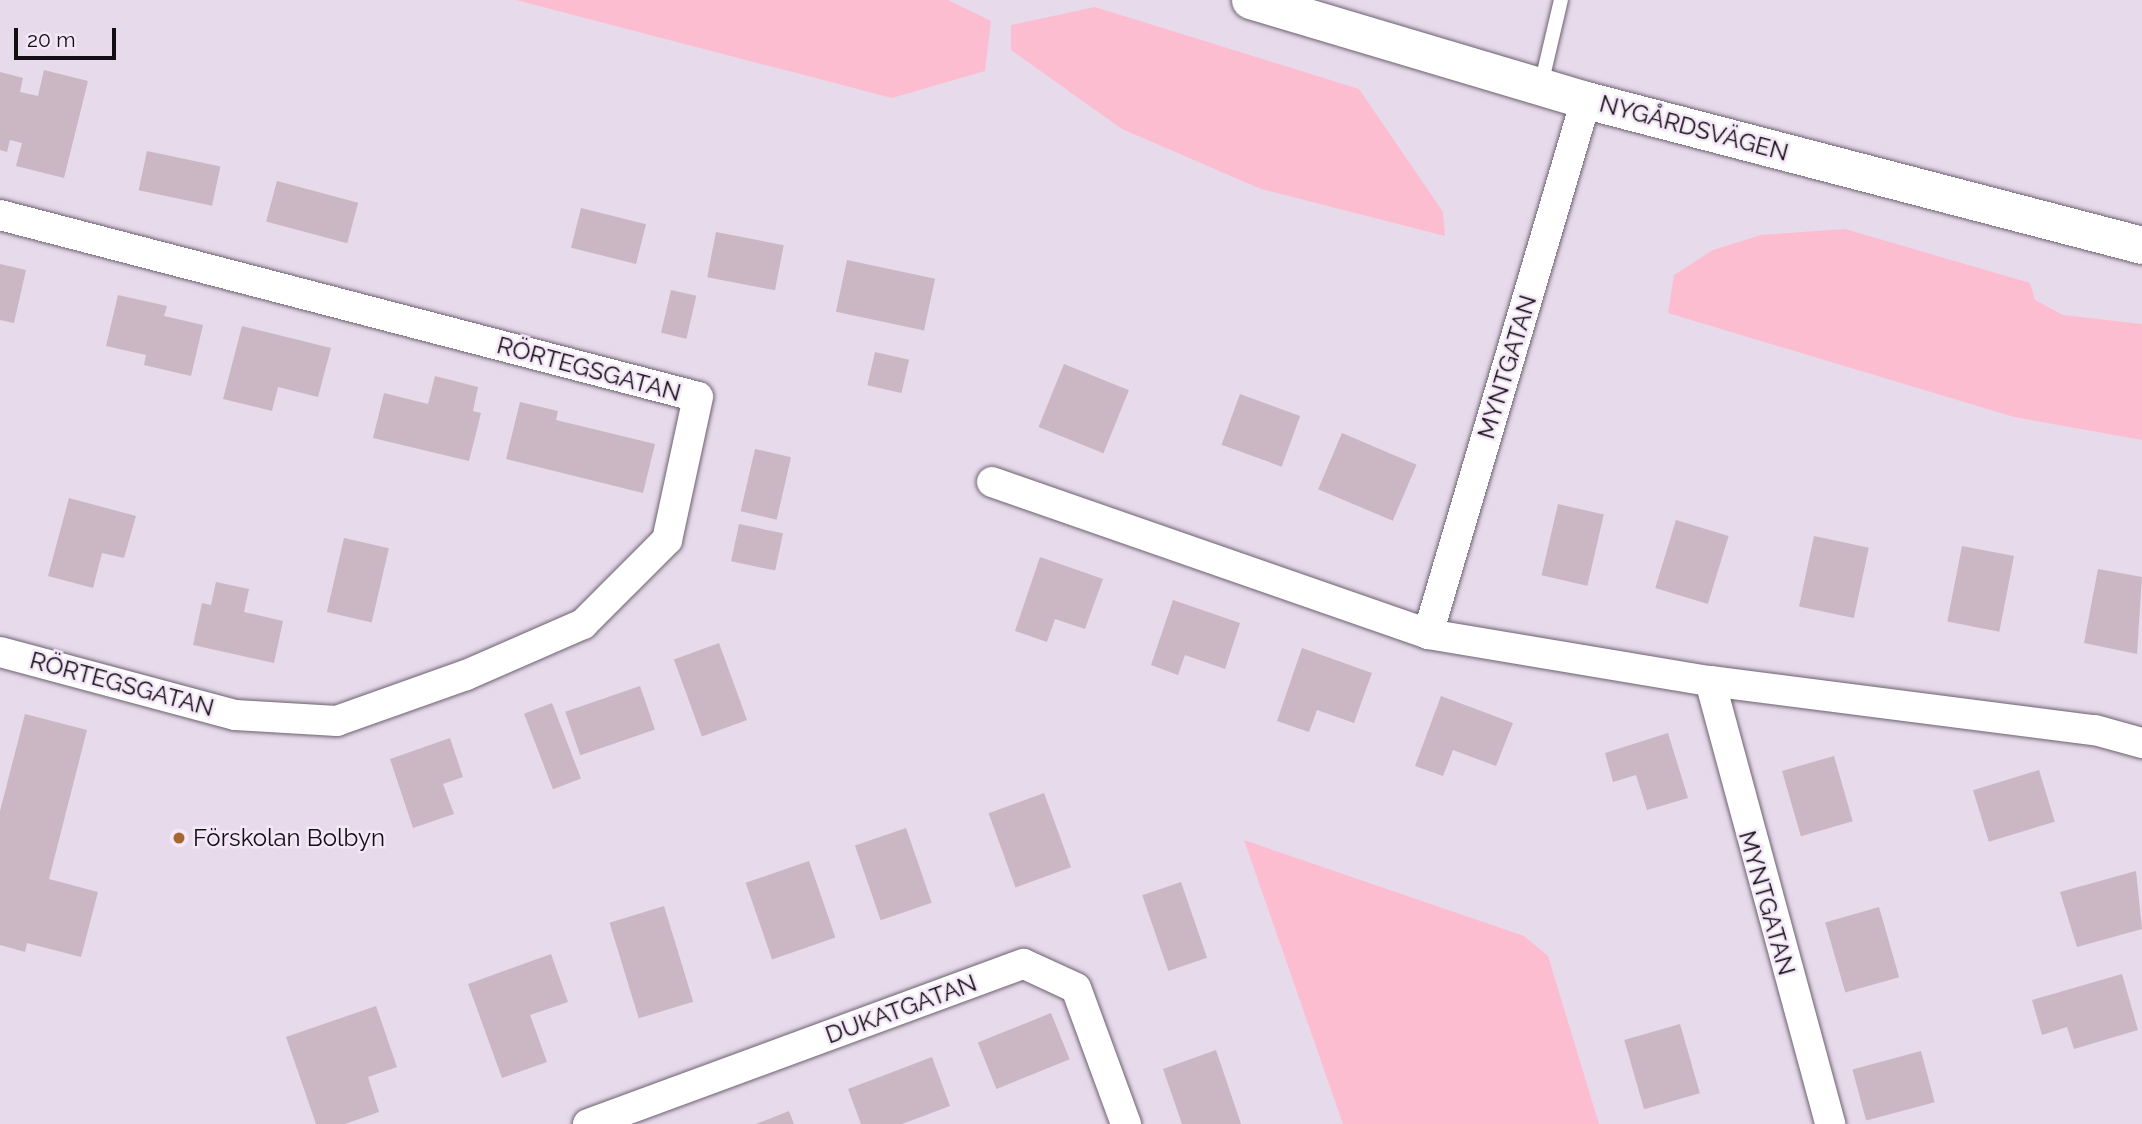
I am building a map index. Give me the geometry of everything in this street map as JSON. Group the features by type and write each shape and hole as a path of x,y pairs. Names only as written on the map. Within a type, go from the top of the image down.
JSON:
{"street":[{"name":"NYGÅRDSVÄGEN","path":"1250,0 1586,100 2142,246"},
{"name":"MYNTGATAN","path":"1428,634 1586,100"},
{"name":"RÖRTEGSGATAN","path":"0,215 698,397 667,540 583,624 466,676 337,722 235,715 0,652"},
{"path":"992,482 1428,634 1710,681 2095,730 2142,743"},
{"name":"MYNTGATAN","path":"1710,681 1830,1124"},
{"name":"DUKATGATAN","path":"588,1124 1024,964 1076,988 1126,1124"}],"lane":[{"path":"1540,86 1561,0"}],"shaded area":[{"path":"516,0 948,0 991,21 985,71 892,98"},
{"path":"1095,7 1359,89 1443,212 1445,236 1261,189 1122,129 1011,50 1011,25"},
{"path":"1845,229 2030,283 2035,300 2063,315 2142,324 2142,440 2014,417 1668,313 1674,275 1713,250 1761,235"},
{"path":"1244,840 1524,936 1548,956 1599,1124 1343,1124"}],"building":[{"path":"44,70 88,81 64,178 16,166 22,143 10,140 7,152 0,150 0,72 23,78 20,92 38,96"},
{"path":"147,151 220,167 212,206 139,190"},
{"path":"277,181 358,203 347,243 266,222"},
{"path":"581,208 646,224 636,264 571,248"},
{"path":"716,232 784,245 775,290 707,277"},
{"path":"847,260 935,279 924,331 836,312"},
{"path":"0,264 26,270 14,323 0,320"},
{"path":"671,290 696,296 686,339 661,333"},
{"path":"118,295 167,306 164,316 203,325 191,376 144,365 146,355 106,346"},
{"path":"242,326 331,348 318,397 278,387 272,411 223,399"},
{"path":"875,352 909,360 901,393 867,385"},
{"path":"1064,364 1129,390 1103,453 1039,427"},
{"path":"435,376 478,387 473,411 481,413 469,461 373,438 384,393 428,404"},
{"path":"1240,394 1300,416 1282,467 1222,445"},
{"path":"520,402 558,411 556,420 655,444 643,493 506,459"},
{"path":"1342,433 1417,465 1393,521 1318,489"},
{"path":"755,449 791,457 777,520 741,511"},
{"path":"69,498 136,516 124,558 102,553 93,588 48,576"},
{"path":"1558,504 1604,515 1587,586 1542,575"},
{"path":"1676,520 1729,536 1708,604 1655,588"},
{"path":"739,524 783,533 775,571 731,561"},
{"path":"1814,536 1869,548 1854,618 1799,606"},
{"path":"344,538 389,548 372,622 327,612"},
{"path":"1962,546 2014,556 1999,632 1947,622"},
{"path":"1040,557 1103,579 1085,629 1055,619 1047,642 1015,631"},
{"path":"2098,569 2142,577 2137,654 2084,643"},
{"path":"216,582 249,589 244,612 283,621 274,663 193,645 202,603 211,605"},
{"path":"1173,600 1240,623 1225,669 1185,655 1178,675 1151,665"},
{"path":"719,643 747,720 702,736 674,659"},
{"path":"1302,648 1372,673 1354,723 1317,710 1309,732 1277,721"},
{"path":"640,686 655,729 580,755 565,712"},
{"path":"1441,696 1513,723 1496,766 1453,750 1443,776 1415,766"},
{"path":"552,703 581,779 553,789 524,714"},
{"path":"25,714 87,730 49,879 98,892 81,957 27,943 25,952 0,945 0,811"},
{"path":"1668,733 1688,798 1647,810 1636,775 1613,782 1605,753"},
{"path":"450,738 463,777 443,784 454,814 413,828 390,759"},
{"path":"1834,756 1853,821 1801,836 1782,771"},
{"path":"2039,770 2055,822 1989,842 1973,790"},
{"path":"1044,793 1071,867 1016,887 989,813"},
{"path":"906,828 932,903 881,920 855,846"},
{"path":"809,861 835,938 772,959 746,883"},
{"path":"2136,871 2142,929 2077,947 2060,892"},
{"path":"1181,882 1207,958 1168,971 1142,895"},
{"path":"664,906 693,1002 639,1018 609,923"},
{"path":"1879,907 1899,977 1845,993 1825,922"},
{"path":"551,954 568,1002 530,1015 547,1062 502,1078 468,984"},
{"path":"2122,974 2138,1030 2074,1049 2067,1027 2042,1035 2032,1000"},
{"path":"376,1006 397,1067 368,1077 379,1112 345,1124 316,1124 286,1037"},
{"path":"1051,1013 1070,1059 996,1089 978,1043"},
{"path":"1680,1024 1700,1093 1644,1109 1624,1040"},
{"path":"1216,1050 1241,1124 1182,1124 1163,1069"},
{"path":"1921,1051 1935,1102 1866,1121 1852,1069"},
{"path":"932,1057 950,1106 902,1124 861,1124 848,1089"},
{"path":"789,1111 794,1124 756,1124"}],"place":[{"name":"Förskolan Bolbyn","path":"179,838"}]}
